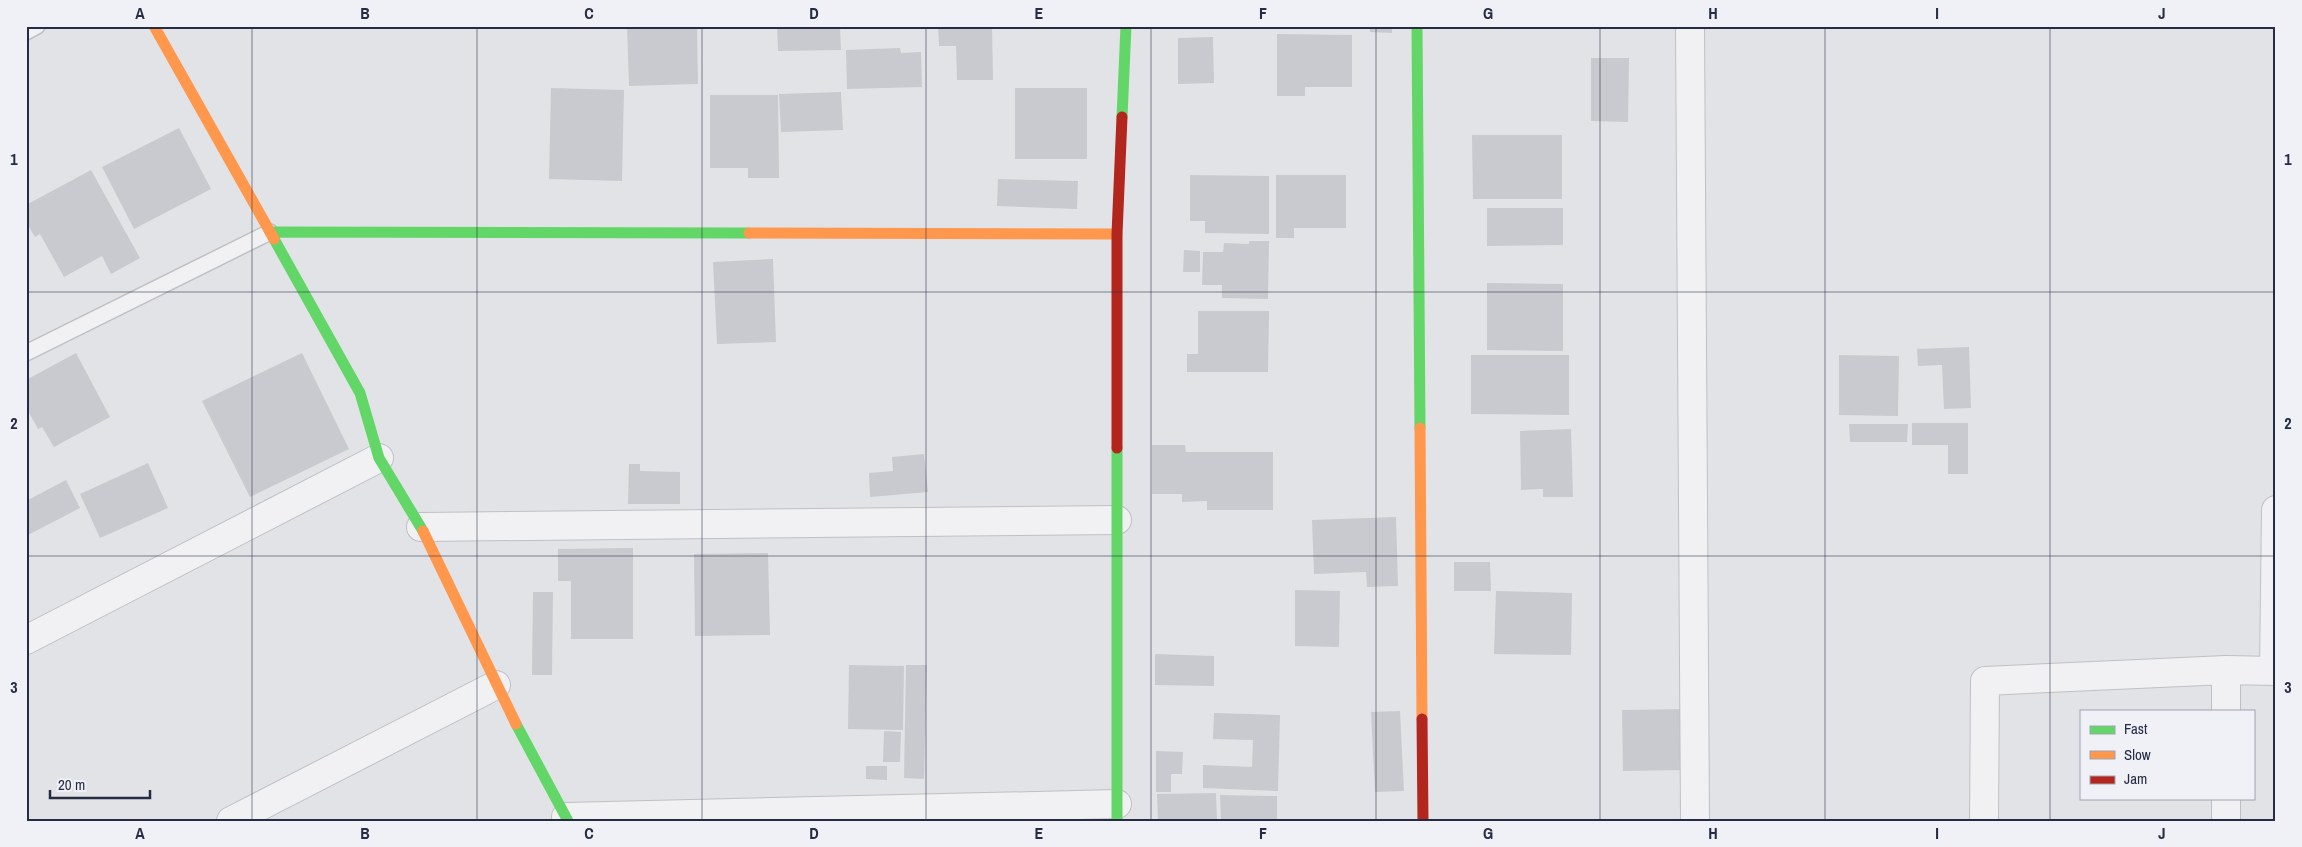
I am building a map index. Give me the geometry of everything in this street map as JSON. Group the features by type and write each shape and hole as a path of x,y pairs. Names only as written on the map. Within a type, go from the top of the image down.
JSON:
{"street":[{"path":"154,26 360,393 379,458 421,527 496,685 567,819 1117,813 1117,234 1126,26"},
{"path":"1417,26 1423,821"},
{"path":"1690,26 1695,821"},
{"path":"270,232 1117,234"},
{"path":"26,640 379,458"},
{"path":"1984,821 1985,681 2226,670 2275,671 2276,510"},
{"path":"421,527 1117,520"},
{"path":"2226,670 2226,710"},
{"path":"231,821 496,685"},
{"path":"2226,800 2226,821"}],"lane":[{"path":"26,32 37,26"},
{"path":"26,354 270,232"}],"building":[{"path":"627,26 697,26 698,84 629,86"},
{"path":"777,26 840,26 841,50 778,51"},
{"path":"938,26 992,26 993,80 957,80 956,46 939,46"},
{"path":"1370,26 1392,26 1392,33 1370,32"},
{"path":"1277,34 1352,35 1352,87 1305,87 1305,96 1277,96"},
{"path":"1213,37 1214,83 1178,84 1178,38"},
{"path":"900,48 901,53 921,52 922,87 847,89 846,50"},
{"path":"1591,58 1629,58 1628,122 1591,121"},
{"path":"551,88 624,90 622,181 549,179"},
{"path":"1015,88 1087,88 1087,159 1015,159"},
{"path":"841,92 843,130 781,132 779,94"},
{"path":"710,95 778,95 779,178 748,178 748,168 710,168"},
{"path":"179,128 211,189 134,229 102,167"},
{"path":"1472,135 1562,135 1562,199 1473,199"},
{"path":"91,170 140,258 111,274 102,256 64,277 40,234 35,237 26,222 26,205"},
{"path":"1190,175 1269,176 1269,234 1205,233 1205,221 1190,221"},
{"path":"1276,175 1346,175 1346,228 1294,228 1294,238 1276,238"},
{"path":"998,179 1078,181 1077,209 997,206"},
{"path":"1487,208 1563,208 1563,245 1487,246"},
{"path":"1249,241 1269,241 1268,299 1222,298 1222,285 1202,285 1203,252 1223,252 1224,243 1249,244"},
{"path":"1184,250 1200,251 1200,272 1183,272"},
{"path":"773,259 776,342 717,344 713,262"},
{"path":"1487,283 1563,284 1563,351 1487,350"},
{"path":"1198,311 1269,311 1268,372 1187,372 1187,354 1198,354"},
{"path":"1969,347 1971,408 1944,409 1942,365 1918,366 1917,349"},
{"path":"76,353 110,417 54,447 42,427 38,429 26,407 26,380"},
{"path":"302,353 349,449 250,497 202,401"},
{"path":"1471,355 1569,355 1569,415 1471,414"},
{"path":"1839,355 1899,356 1898,416 1839,415"},
{"path":"1912,423 1968,423 1968,474 1948,474 1948,445 1912,445"},
{"path":"1849,424 1908,424 1907,442 1850,442"},
{"path":"1571,429 1573,497 1543,497 1543,489 1521,490 1520,431"},
{"path":"1152,445 1185,445 1186,452 1273,452 1273,510 1207,510 1207,501 1182,502 1182,494 1152,494"},
{"path":"924,454 928,492 870,497 869,473 893,471 892,457"},
{"path":"148,463 168,508 100,538 80,494"},
{"path":"629,464 640,464 640,471 680,472 680,504 628,504"},
{"path":"66,480 80,508 26,536 26,501"},
{"path":"1396,517 1398,586 1367,587 1366,572 1314,574 1312,520"},
{"path":"633,548 633,639 571,639 571,581 558,581 558,549"},
{"path":"768,553 770,635 695,636 694,554"},
{"path":"1454,562 1490,562 1491,591 1454,591"},
{"path":"1295,590 1340,591 1339,647 1295,646"},
{"path":"1496,591 1572,593 1571,655 1494,654"},
{"path":"533,592 553,592 552,675 532,675"},
{"path":"1155,654 1214,656 1214,686 1155,685"},
{"path":"849,665 904,666 903,730 848,729"},
{"path":"906,665 927,665 924,779 904,778"},
{"path":"1685,709 1685,770 1623,771 1622,710"},
{"path":"1400,711 1404,791 1375,792 1371,712"},
{"path":"1214,713 1280,715 1278,791 1203,788 1203,765 1252,767 1253,740 1213,739"},
{"path":"884,731 901,732 900,762 883,762"},
{"path":"1156,751 1183,752 1182,774 1171,774 1171,792 1156,792"},
{"path":"866,766 887,766 887,780 866,779"},
{"path":"1216,793 1217,821 1158,821 1157,794"},
{"path":"1220,795 1277,796 1277,821 1221,821"}],"traffic: fast":[{"path":"1122,117 1126,26"},
{"path":"1417,26 1420,428"},
{"path":"270,232 749,233"},
{"path":"274,239 360,393 379,458 423,531"},
{"path":"1117,448 1117,821"},
{"path":"516,724 568,821"}],"traffic: slow":[{"path":"154,26 274,239"},
{"path":"749,233 1117,234"},
{"path":"1420,428 1422,719"},
{"path":"423,531 516,724"}],"traffic: jam":[{"path":"1117,448 1117,234 1122,117"},
{"path":"1422,719 1423,821"}]}
